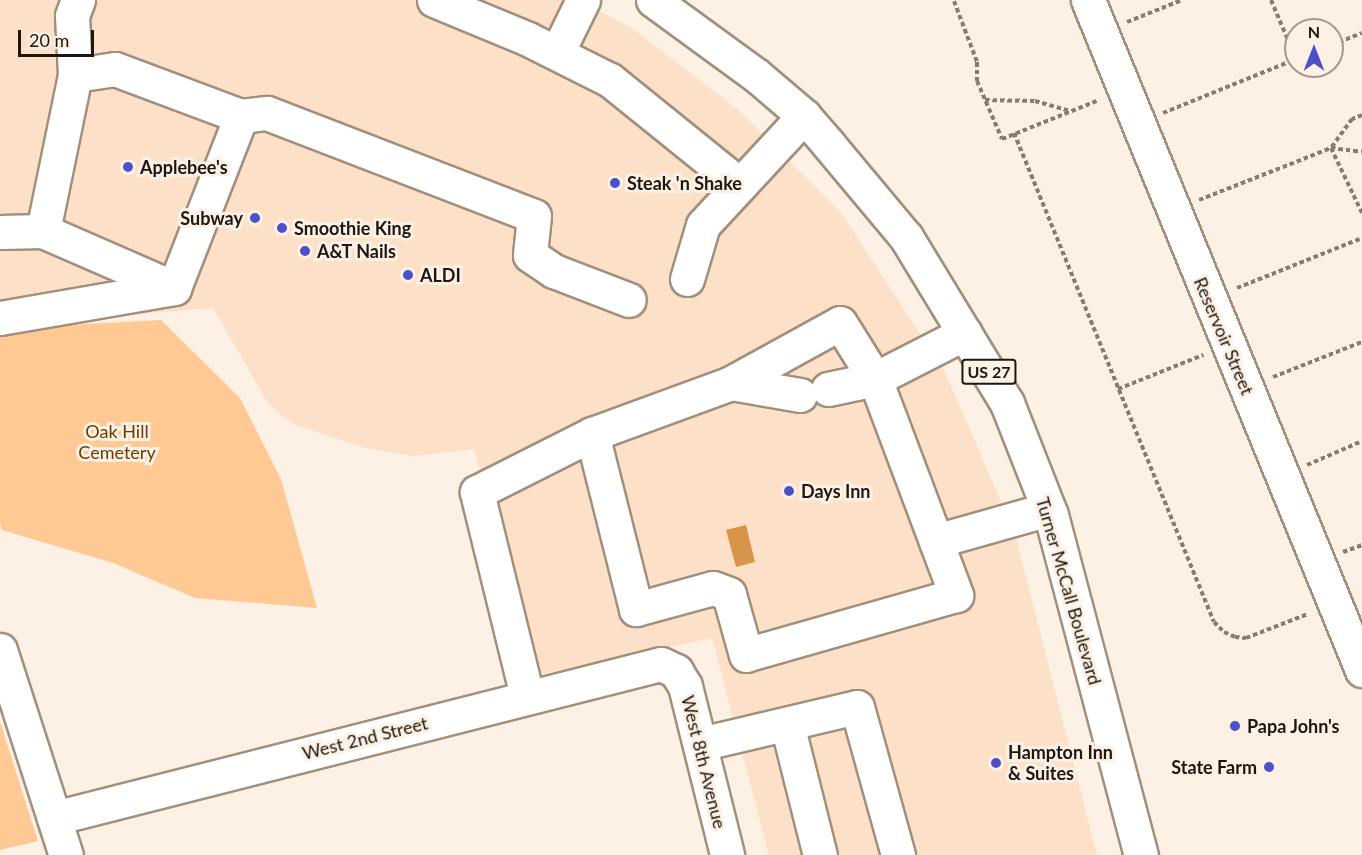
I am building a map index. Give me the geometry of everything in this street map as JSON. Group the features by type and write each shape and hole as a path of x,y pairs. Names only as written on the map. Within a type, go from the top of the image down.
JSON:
{"street":[{"path":"43,231 75,75 72,16 78,0"},
{"path":"434,0 557,53 610,80 740,184"},
{"path":"557,53 583,0"},
{"name":"Turner McCall Boulevard","path":"652,0 756,75 804,116 906,237 1007,403 1049,509 1141,855"},
{"name":"Reservoir Street","path":"1088,0 1227,345 1283,475 1362,670"},
{"path":"75,75 115,69 241,116 267,113 534,216 530,255 554,271 629,300"},
{"path":"174,288 241,116"},
{"path":"687,279 703,225 804,116"},
{"path":"0,232 43,231 174,288"},
{"path":"0,318 174,288"},
{"path":"527,696 477,492 592,434 731,383 840,323 875,379 956,595 746,655 729,594 713,588 636,609 592,434"},
{"path":"731,383 814,392 875,379 965,333"},
{"path":"936,541 1049,509"},
{"path":"0,650 66,855"},
{"name":"West 2nd Street","path":"54,818 527,696 661,664 676,671"},
{"name":"West 8th Avenue","path":"676,671 686,686 727,855"},
{"path":"700,744 857,707 898,855"},
{"path":"787,724 819,855"}],"path":[{"path":"1101,32 1182,0"},
{"path":"1271,0 1284,31"},
{"path":"954,1 977,62 977,81 1002,138 1125,90"},
{"path":"1344,40 1362,33"},
{"path":"1138,123 1284,64"},
{"path":"985,100 1035,101 1070,111"},
{"path":"1332,148 1352,119 1362,115"},
{"path":"1014,133 1208,612 1224,632 1235,638 1246,638 1340,615"},
{"path":"1332,148 1362,213"},
{"path":"1172,210 1332,148 1362,152"},
{"path":"1209,300 1362,238"},
{"path":"1245,387 1362,342"},
{"path":"1118,389 1227,345"},
{"path":"1283,475 1362,441"}],"shaded area":[{"path":"0,0 578,0 633,29 736,108 842,214 945,372 1015,534 1097,855 769,855 712,638 538,675 474,449 414,456 365,448 293,424 269,405 213,308 50,321 0,340"},
{"path":"746,525 755,562 736,567 726,530"}],"green space":[{"name":"Oak Hill Cemetery","path":"161,320 240,398 281,479 317,608 195,598 113,563 2,530 0,523 0,333 11,328"},
{"path":"0,722 38,841 0,850"}],"place":[{"name":"Applebee's","path":"128,167"},
{"name":"Steak 'n Shake","path":"615,183"},
{"name":"Subway","path":"255,218"},
{"name":"Smoothie King","path":"282,228"},
{"name":"A&T Nails","path":"305,251"},
{"name":"ALDI","path":"408,275"},
{"name":"Days Inn","path":"789,491"},
{"name":"Papa John's","path":"1235,726"},
{"name":"Hampton Inn & Suites","path":"996,763"},
{"name":"State Farm","path":"1269,767"}]}
